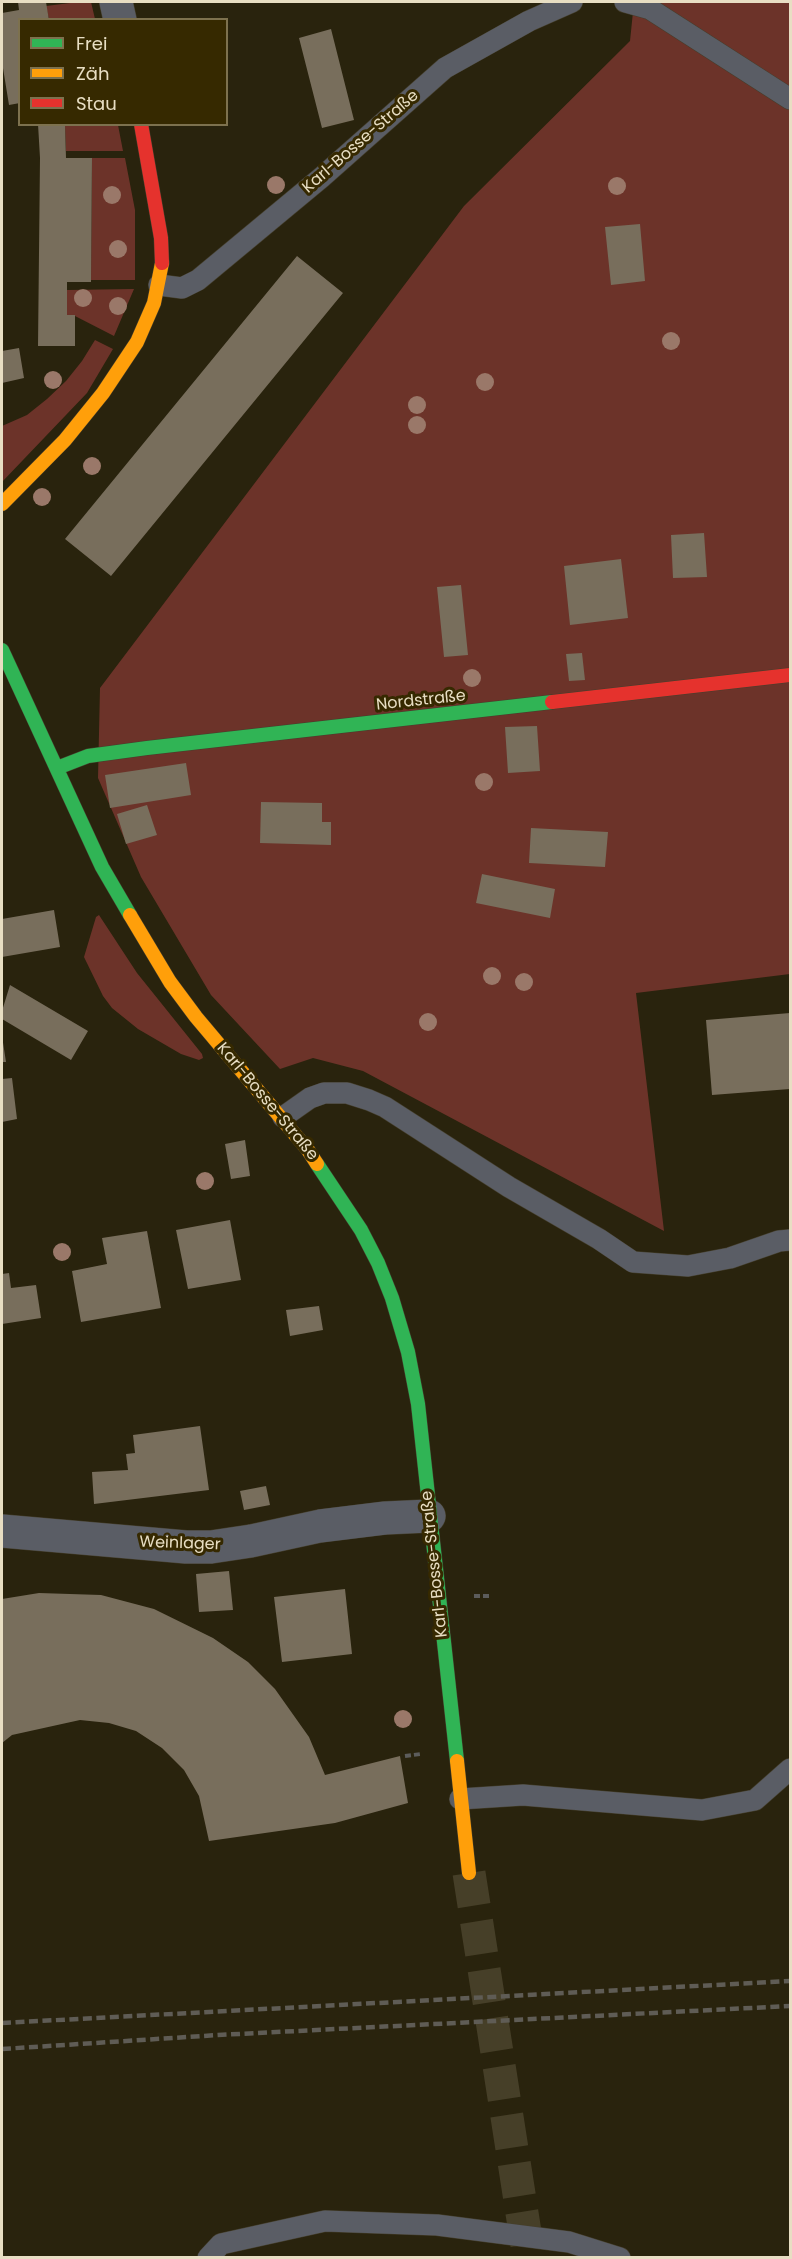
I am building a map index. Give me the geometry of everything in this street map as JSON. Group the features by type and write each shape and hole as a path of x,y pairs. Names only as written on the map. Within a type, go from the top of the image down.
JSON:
{"street":[{"path":"116,2 120,18"},
{"path":"2,504 64,440 104,393 137,342 154,303 162,263 161,238 141,126"},
{"name":"Karl-Bosse-Straße","path":"2,650 116,893 170,982 196,1017 308,1150 351,1214 378,1263 392,1298 413,1371 424,1452 429,1516 469,1873"},
{"name":"Nordstraße","path":"57,768 88,756 147,748 790,675"},
{"name":"Weinlager","path":"2,1531 203,1547 235,1544 327,1525 385,1518 429,1516"}],"lane":[{"name":"Karl-Bosse-Straße","path":"159,285 182,288 198,280 322,177 445,68 529,21 572,2"},
{"path":"625,2 650,9 790,99"},
{"path":"283,1118 303,1102 324,1093 346,1093 369,1100 384,1107 509,1187 599,1239 633,1262 688,1266 730,1258 779,1241 790,1240"},
{"path":"460,1799 524,1795 702,1809 755,1800 790,1769"},
{"path":"208,2258 221,2244 326,2221 448,2226 569,2242 620,2258"}],"shaded area":[{"path":"91,2 95,18 49,18 46,6"},
{"path":"634,2 790,2 790,974 636,993 664,1231 363,1071 313,1058 280,1069 211,995 141,877 98,778 100,688 464,206 630,41"},
{"path":"65,126 118,126 123,151 66,151"},
{"path":"92,158 125,158 135,210 135,280 91,280"},
{"path":"134,289 114,336 75,316 67,315 67,290"},
{"path":"95,340 113,349 87,393 2,482 2,426 27,415 47,399 66,381"},
{"path":"99,915 137,973 203,1058 199,1060 181,1054 138,1029 112,1008 103,996 84,957 96,917"}],"building":[{"path":"18,2 46,2 49,18 18,18 18,103 9,105 2,62 2,13 19,10"},
{"path":"331,29 354,120 322,128 299,38"},
{"path":"38,126 65,126 66,158 92,158 91,282 67,282 67,315 75,315 75,346 38,346 40,158"},
{"path":"640,224 645,281 611,285 605,227"},
{"path":"297,256 343,293 111,576 65,539"},
{"path":"19,348 24,378 2,383 2,351"},
{"path":"704,533 707,577 673,578 671,535"},
{"path":"621,559 628,618 570,625 564,566"},
{"path":"461,585 468,655 444,657 437,587"},
{"path":"582,653 585,680 569,681 566,654"},
{"path":"537,726 540,771 508,773 505,727"},
{"path":"186,763 191,795 110,808 105,775"},
{"path":"261,802 322,803 322,822 331,822 331,845 260,843"},
{"path":"147,805 157,835 126,844 117,814"},
{"path":"531,828 608,832 605,867 529,863"},
{"path":"482,874 555,889 550,918 476,903"},
{"path":"54,910 60,947 2,957 2,919"},
{"path":"10,985 88,1031 71,1060 2,1019 2,1011"},
{"path":"790,1013 790,1089 712,1095 706,1020"},
{"path":"2,1036 6,1062 2,1062"},
{"path":"12,1078 17,1119 2,1122 2,1079"},
{"path":"245,1140 250,1176 231,1179 225,1144"},
{"path":"230,1220 241,1280 188,1289 176,1230"},
{"path":"147,1231 161,1308 81,1322 72,1271 107,1264 102,1238"},
{"path":"9,1273 11,1288 36,1285 41,1318 2,1324 2,1274"},
{"path":"319,1306 323,1330 290,1336 286,1310"},
{"path":"200,1426 209,1490 94,1504 92,1472 128,1470 126,1454 135,1453 133,1435"},
{"path":"266,1486 270,1505 244,1510 240,1491"},
{"path":"229,1571 233,1610 199,1612 196,1574"},
{"path":"345,1589 352,1654 282,1662 274,1597"},
{"path":"39,1593 101,1595 154,1609 213,1638 248,1662 275,1689 309,1737 325,1775 400,1756 408,1803 335,1823 209,1841 199,1796 184,1770 162,1748 136,1731 109,1723 80,1720 12,1735 2,1743 2,1599"}],"tunnel":[{"path":"469,1873 529,2258"}],"railway":[{"path":"2,2023 790,1981"},
{"path":"2,2049 218,2035 790,2006"}],"traffic: fast":[{"path":"2,650 102,867 130,915"},
{"path":"57,768 88,756 147,748 552,702"},
{"path":"317,1164 361,1230 378,1263 392,1298 408,1352 418,1404 457,1761"}],"traffic: slow":[{"path":"2,504 65,440 103,393 137,342 154,303 162,263"},
{"path":"130,915 170,982 196,1017 308,1150 317,1164"},
{"path":"457,1761 469,1873"}],"traffic: jam":[{"path":"141,126 161,238 162,263"},
{"path":"552,702 790,675"}]}
